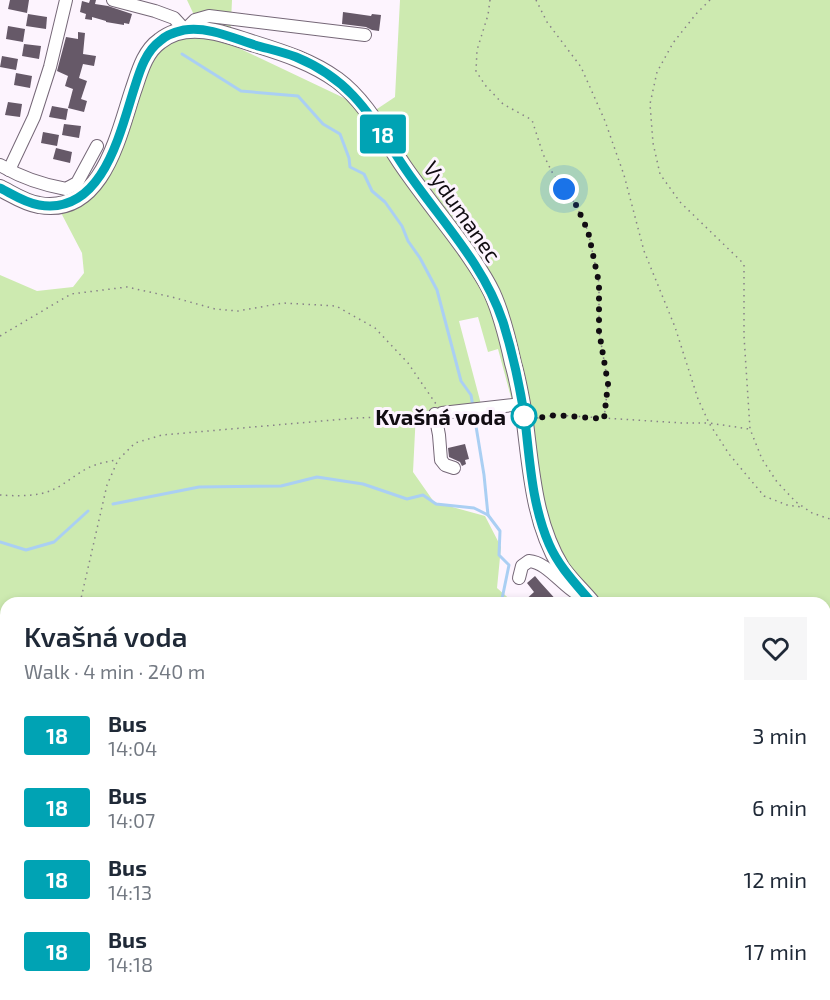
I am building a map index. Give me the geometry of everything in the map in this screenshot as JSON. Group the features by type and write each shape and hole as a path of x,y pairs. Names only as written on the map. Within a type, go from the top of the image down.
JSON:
{"main road":[{"name":"Vydumanec","path":"0,188 39,205 72,202 89,190 103,172 141,68 158,41 170,34 185,30 218,33 295,57 338,81 373,119 406,170 478,268 492,292 516,373 534,496 540,520 562,569 587,597"}],"street":[{"path":"66,0 50,67 34,117 4,167 43,185 66,189 77,183 97,146"},
{"path":"113,0 174,18 185,30"},
{"name":"Vydumanec","path":"185,30 195,20 209,16 365,35"},
{"path":"454,468 445,465 441,460 438,414 474,410 522,417"},
{"name":"Vydumanec","path":"519,578 522,566 529,561 535,562 583,597"}],"path":[{"path":"490,0 488,15 477,50 476,71 485,85 504,104 532,120 543,154 552,172 576,205 588,231 599,283 599,331 608,384 604,419"},
{"path":"536,0 546,22 581,67 605,121 624,175 644,251 675,327 698,399 709,423 729,454 764,496 787,505 803,507"},
{"path":"710,0 673,43 657,72 650,104 653,143 660,174 680,202 744,264 744,336 750,429 762,459 777,482 803,507 812,513 830,519"},
{"path":"0,336 71,294 127,287 215,309 238,311 283,303 336,306 375,328 408,363 438,414 356,418 162,435 135,443 118,460 107,485 81,597"},
{"path":"522,417 556,415 639,419 709,423 750,429"},
{"path":"0,495 12,496 51,491 83,470 104,462 118,460"}],"green space":[{"path":"187,0 232,0 230,44 363,107 368,115 395,97 400,0 830,0 830,597 590,597 550,547 520,407 416,412 413,472 434,502 485,516 501,547 497,588 507,597 0,597 0,275 37,291 73,287 84,273 82,253 58,207 86,194 140,72 170,36 202,32","holes":["478,317 488,352 498,349 512,401 482,408 459,321"]}],"building":[{"path":"10,0 29,0 27,13 8,9"},
{"path":"90,0 96,0 95,4 132,14 129,24 106,22 92,17 92,20 85,19 86,14 80,12 82,1 89,3"},
{"path":"343,12 381,15 379,31 342,24"},
{"path":"28,14 47,17 46,29 26,26"},
{"path":"8,26 25,29 23,42 6,39"},
{"path":"78,32 85,33 83,54 96,56 94,66 83,64 79,78 87,81 81,99 87,101 84,112 68,108 73,89 65,86 68,76 57,71 66,37 78,39"},
{"path":"24,44 41,46 39,59 22,56"},
{"path":"2,56 18,59 16,70 0,67"},
{"path":"16,73 32,76 30,88 14,85"},
{"path":"8,102 22,104 20,117 5,115"},
{"path":"52,106 68,109 66,120 49,117"},
{"path":"64,124 81,126 79,138 62,135"},
{"path":"43,132 59,135 57,146 41,143"},
{"path":"56,148 72,152 70,163 53,159"},
{"path":"465,444 469,459 465,460 466,464 462,466 460,462 449,457 448,448"},
{"path":"535,576 554,597 529,597 534,592 527,583"}],"waterway":[{"path":"182,54 241,91 298,96 323,124 340,134 350,167 364,174 372,191 385,202 402,226 408,241 437,290 461,381 471,395 473,407"},
{"path":"474,414 488,515"},
{"path":"113,504 199,487 281,486 317,477 363,484 407,499 423,495 436,504 474,508 488,515 500,531 499,555 509,565 502,597"},
{"path":"0,542 26,550 54,542 88,511"}],"bus line":[{"name":"18","path":"0,188 39,205 72,202 89,190 103,172 141,68 158,41 170,34 185,30 218,33 295,57 338,81 373,119 406,170 478,268 492,292 516,373 534,496 540,520 562,569 587,597"}],"place":[{"name":"Kvašná voda","path":"524,416"}],"route":[{"path":"524,416 525,420 556,415 604,419 608,384 599,331 599,283 588,231 576,205 564,189"}]}
